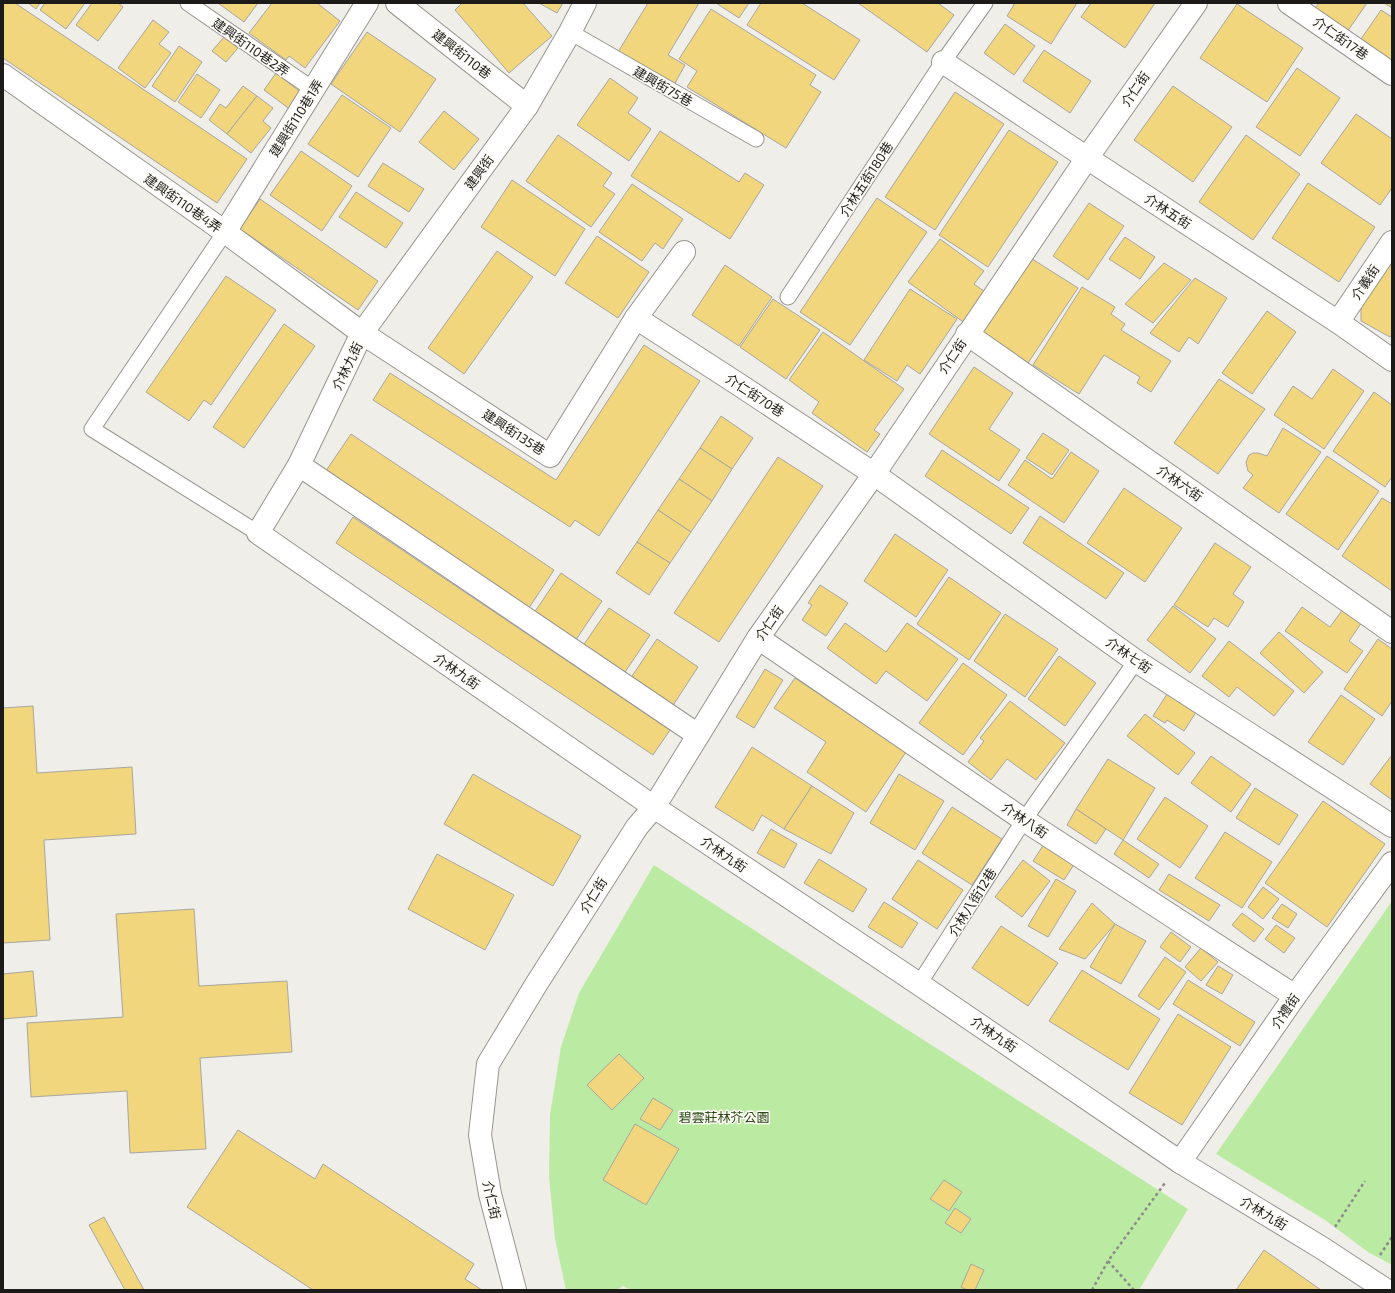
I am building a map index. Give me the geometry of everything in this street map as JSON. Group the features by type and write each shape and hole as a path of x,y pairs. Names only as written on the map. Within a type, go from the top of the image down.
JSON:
{"street":[{"name":"建興街110巷1弄","path":"225,232 367,3"},
{"name":"建興街110巷","path":"397,3 527,106"},
{"name":"建興街","path":"362,333 527,106 585,3"},
{"name":"介仁街","path":"515,1290 490,1194 480,1135 488,1064 537,983 636,827 654,807 758,638 874,474 1087,158 1196,3"},
{"name":"介仁街17巷","path":"1289,3 1392,74"},
{"name":"介林五街","path":"943,62 1338,322 1392,360"},
{"name":"建興街110巷4弄","path":"3,74 225,232 362,333"},
{"name":"介義街","path":"1338,322 1392,242"},
{"path":"636,318 684,252"},
{"name":"建興街135巷","path":"362,333 550,456 636,318"},
{"name":"介仁街70巷","path":"636,318 874,474"},
{"name":"介林九街","path":"362,333 299,464 258,533 654,807 920,984 1180,1162 1322,1248 1386,1290"},
{"name":"介林六街","path":"967,334 1392,632"},
{"path":"299,464 698,735"},
{"name":"介林七街","path":"874,474 1136,661 1392,826"},
{"name":"介林八街","path":"758,638 1024,820 1296,996"},
{"name":"介禮街","path":"1180,1162 1296,996 1392,863"}],"lane":[{"name":"建興街110巷2弄","path":"188,3 314,90"},
{"name":"介林五街180巷","path":"788,297 943,62 985,3"},
{"name":"建興街75巷","path":"570,32 756,139"},
{"path":"225,232 92,428 258,533"},
{"name":"介林八街12巷","path":"920,984 1024,820 1136,661"}],"path":[{"path":"1092,1290 1108,1261 1180,1162"},
{"path":"1322,1248 1365,1181"},
{"path":"1108,1261 1134,1290"}],"green space":[{"name":"碧雲莊林芥公園","path":"654,865 897,1023 1188,1209 1139,1290 631,1290 623,1286 617,1290 566,1290 555,1239 549,1176 550,1115 561,1047 579,993"},
{"path":"1392,901 1392,1265 1368,1252 1325,1220 1216,1154"}],"building":[{"path":"3,3 15,3 247,159 217,203 3,58"},
{"path":"28,3 40,3 36,9"},
{"path":"45,3 85,3 66,29 40,10"},
{"path":"92,3 118,3 123,7 98,41 76,25"},
{"path":"218,3 258,3 244,22"},
{"path":"272,3 317,3 340,21 305,68 289,56 286,60 249,33"},
{"path":"462,3 523,3 552,36 509,73 455,10"},
{"path":"539,3 563,3 557,13"},
{"path":"648,3 699,3 668,55 685,65 674,85 618,52"},
{"path":"716,3 749,3 739,18"},
{"path":"761,3 802,3 860,40 834,80 747,25"},
{"path":"858,3 938,3 954,15 927,52"},
{"path":"1015,3 1077,3 1051,44 1007,16"},
{"path":"1091,3 1155,3 1125,48 1081,17"},
{"path":"1319,3 1367,3 1347,32 1314,9"},
{"path":"1384,3 1392,3 1392,8"},
{"path":"1237,4 1303,48 1267,102 1200,58"},
{"path":"711,9 816,75 810,85 821,92 786,148 687,87 697,71 679,59"},
{"path":"1381,10 1392,17 1392,61 1361,39"},
{"path":"153,20 169,32 159,44 171,53 145,88 118,68"},
{"path":"1005,24 1035,46 1014,75 984,53"},
{"path":"367,32 436,79 400,132 331,84"},
{"path":"224,37 238,48 226,62 212,51"},
{"path":"179,46 202,62 175,102 152,86"},
{"path":"1044,50 1091,81 1070,113 1023,81"},
{"path":"1297,68 1340,98 1300,156 1256,127"},
{"path":"276,73 303,94 291,110 264,90"},
{"path":"197,74 220,90 201,118 178,102"},
{"path":"610,78 638,98 628,113 651,129 629,161 577,125"},
{"path":"243,86 257,96 227,134 209,120 220,104 226,108"},
{"path":"1173,86 1232,127 1193,182 1134,140"},
{"path":"955,92 1004,124 935,230 885,197"},
{"path":"342,95 391,128 358,177 308,144"},
{"path":"257,96 273,108 263,121 271,128 251,153 227,134"},
{"path":"444,111 479,139 454,170 419,142"},
{"path":"1356,114 1392,139 1392,188 1380,205 1321,163"},
{"path":"1009,130 1058,162 988,267 939,235"},
{"path":"660,131 739,182 745,173 764,185 730,239 631,176"},
{"path":"558,135 612,173 603,186 615,194 591,227 526,181"},
{"path":"1246,135 1300,174 1253,240 1199,202"},
{"path":"301,151 352,186 322,231 270,195"},
{"path":"383,163 424,189 409,212 368,186"},
{"path":"512,180 585,229 555,276 481,227"},
{"path":"1308,183 1375,227 1339,282 1272,238"},
{"path":"632,184 683,219 663,249 655,243 642,261 599,232"},
{"path":"356,192 403,223 386,248 339,217"},
{"path":"877,198 927,232 850,345 800,312"},
{"path":"260,199 378,281 358,310 240,229"},
{"path":"1089,203 1124,226 1088,280 1053,256"},
{"path":"597,236 649,272 618,318 565,283"},
{"path":"1125,237 1155,257 1140,279 1109,259"},
{"path":"940,239 984,271 974,284 988,294 966,324 908,282"},
{"path":"497,251 533,277 464,374 428,348"},
{"path":"1392,252 1392,334 1390,337 1361,321 1361,302"},
{"path":"1029,257 1078,288 1028,363 980,332"},
{"path":"1164,263 1191,280 1153,323 1125,304"},
{"path":"725,265 772,297 739,346 692,315"},
{"path":"226,276 276,310 211,405 204,400 189,421 146,392"},
{"path":"1195,278 1227,298 1198,344 1189,337 1179,352 1150,333"},
{"path":"1082,287 1115,307 1111,314 1125,324 1121,330 1171,361 1151,392 1137,383 1140,377 1104,355 1079,394 1033,365"},
{"path":"910,289 957,319 920,374 907,365 897,381 864,360"},
{"path":"773,299 820,330 786,379 740,347"},
{"path":"1267,311 1296,332 1252,394 1222,373"},
{"path":"284,324 315,346 244,448 213,427"},
{"path":"823,332 904,389 874,430 880,434 867,452 812,413 819,402 789,380"},
{"path":"644,345 700,381 599,536 575,520 570,527 373,400 390,373 556,480"},
{"path":"974,367 1013,393 989,429 1020,450 999,481 929,434"},
{"path":"1333,369 1364,391 1324,449 1274,415 1293,386 1312,399"},
{"path":"1219,379 1265,409 1218,474 1174,443"},
{"path":"1374,392 1392,405 1392,477 1385,487 1333,451"},
{"path":"721,416 753,438 732,469 700,448"},
{"path":"1283,428 1321,452 1279,513 1243,488 1253,475 1248,471 1246,462 1249,455 1258,453 1267,456"},
{"path":"1043,433 1069,450 1052,475 1026,458"},
{"path":"351,434 554,570 525,614 321,478"},
{"path":"700,448 732,469 712,501 679,479"},
{"path":"942,450 1029,508 1011,534 925,476"},
{"path":"1071,452 1099,471 1064,523 1008,485 1025,460 1052,479"},
{"path":"1327,456 1379,491 1338,550 1286,514"},
{"path":"778,457 823,486 719,642 674,613"},
{"path":"679,479 712,501 691,532 658,510"},
{"path":"1124,488 1182,528 1145,582 1087,543"},
{"path":"1382,498 1392,504 1392,591 1342,556"},
{"path":"658,510 691,532 670,563 637,542"},
{"path":"1040,516 1124,573 1106,599 1023,543"},
{"path":"353,517 670,730 653,755 336,543"},
{"path":"895,534 948,570 916,617 864,581"},
{"path":"637,542 670,563 649,595 616,573"},
{"path":"1215,543 1251,567 1233,594 1244,602 1228,627 1214,618 1208,627 1174,605"},
{"path":"561,573 602,601 571,647 530,619"},
{"path":"949,577 1001,613 969,660 917,624"},
{"path":"820,585 848,603 826,636 802,620 812,605 808,603"},
{"path":"1173,606 1216,639 1190,673 1147,640"},
{"path":"1302,607 1330,627 1343,609 1362,622 1349,641 1363,651 1347,673 1285,631"},
{"path":"609,608 650,635 619,681 578,653"},
{"path":"1005,614 1058,649 1025,697 974,661"},
{"path":"845,623 886,652 907,623 958,659 927,701 886,671 876,684 827,648"},
{"path":"1279,632 1323,672 1304,693 1260,653"},
{"path":"657,639 698,667 668,713 626,685"},
{"path":"1378,639 1392,649 1392,701 1382,716 1344,689"},
{"path":"1229,641 1294,691 1274,716 1237,687 1229,697 1202,676"},
{"path":"1059,656 1096,683 1065,726 1028,699"},
{"path":"963,663 1007,695 963,755 919,723"},
{"path":"765,669 783,680 754,728 736,717"},
{"path":"795,678 906,752 866,812 807,772 826,742 774,708"},
{"path":"1167,694 1196,712 1184,731 1167,720 1165,723 1153,716"},
{"path":"1341,695 1375,719 1343,765 1308,742"},
{"path":"1010,701 1065,743 1036,780 1007,759 991,780 968,762 984,741 980,738"},
{"path":"33,706 37,773 132,767 136,834 44,840 50,940 3,943 3,708"},
{"path":"1145,714 1195,753 1178,775 1127,736"},
{"path":"752,747 812,786 784,829 762,815 753,831 715,807"},
{"path":"1392,755 1392,800 1370,784"},
{"path":"1211,756 1251,784 1231,812 1191,783"},
{"path":"1108,759 1155,788 1123,840 1076,809"},
{"path":"473,774 581,836 553,886 444,824"},
{"path":"899,774 944,801 915,850 870,823"},
{"path":"812,786 854,813 831,854 784,829"},
{"path":"1255,788 1298,815 1279,845 1236,818"},
{"path":"1165,797 1208,826 1180,868 1137,839"},
{"path":"1323,801 1385,844 1327,927 1265,883"},
{"path":"952,807 1002,839 972,885 922,853"},
{"path":"1076,809 1106,829 1096,844 1067,825"},
{"path":"771,829 797,844 784,868 757,853"},
{"path":"1225,832 1272,862 1242,908 1195,878"},
{"path":"1123,840 1159,864 1149,878 1114,854"},
{"path":"1046,841 1077,860 1064,880 1033,861"},
{"path":"437,854 514,895 485,950 408,909"},
{"path":"819,859 867,889 853,912 804,883"},
{"path":"918,860 963,890 937,929 892,899"},
{"path":"1023,860 1050,881 1022,917 995,897"},
{"path":"1169,874 1220,905 1209,921 1159,890"},
{"path":"1056,879 1076,891 1048,937 1028,926"},
{"path":"1263,887 1279,899 1263,919 1248,907"},
{"path":"884,902 918,923 902,948 868,927"},
{"path":"1092,903 1115,924 1085,959 1059,949"},
{"path":"1282,904 1297,914 1288,928 1272,918"},
{"path":"194,909 199,986 287,981 292,1052 200,1058 206,1149 130,1153 127,1091 31,1097 27,1023 123,1017 116,914"},
{"path":"1242,913 1264,929 1254,942 1232,925"},
{"path":"1115,924 1146,941 1121,984 1090,967"},
{"path":"1276,925 1295,938 1284,953 1265,939"},
{"path":"1001,926 1058,963 1028,1006 972,968"},
{"path":"1171,932 1191,947 1180,962 1160,947"},
{"path":"1201,948 1218,962 1201,981 1185,967"},
{"path":"1165,957 1186,972 1159,1010 1138,996"},
{"path":"1218,966 1233,975 1222,994 1206,985"},
{"path":"1082,970 1160,1019 1128,1070 1049,1021"},
{"path":"33,971 37,1016 3,1019 3,974"},
{"path":"1188,980 1255,1022 1240,1046 1173,1004"},
{"path":"1178,1014 1231,1047 1182,1125 1129,1093"},
{"path":"619,1054 644,1078 612,1110 587,1085"},
{"path":"653,1098 673,1110 660,1130 640,1119"},
{"path":"635,1124 679,1149 646,1205 603,1180"},
{"path":"238,1130 315,1179 323,1164 474,1264 465,1279 482,1290 313,1290 187,1207"},
{"path":"944,1180 962,1192 949,1211 930,1199"},
{"path":"955,1208 971,1219 961,1233 945,1223"},
{"path":"104,1217 144,1290 125,1290 89,1225"},
{"path":"1264,1250 1321,1290 1236,1290"},
{"path":"971,1264 984,1270 975,1290 967,1290 961,1287"}]}
